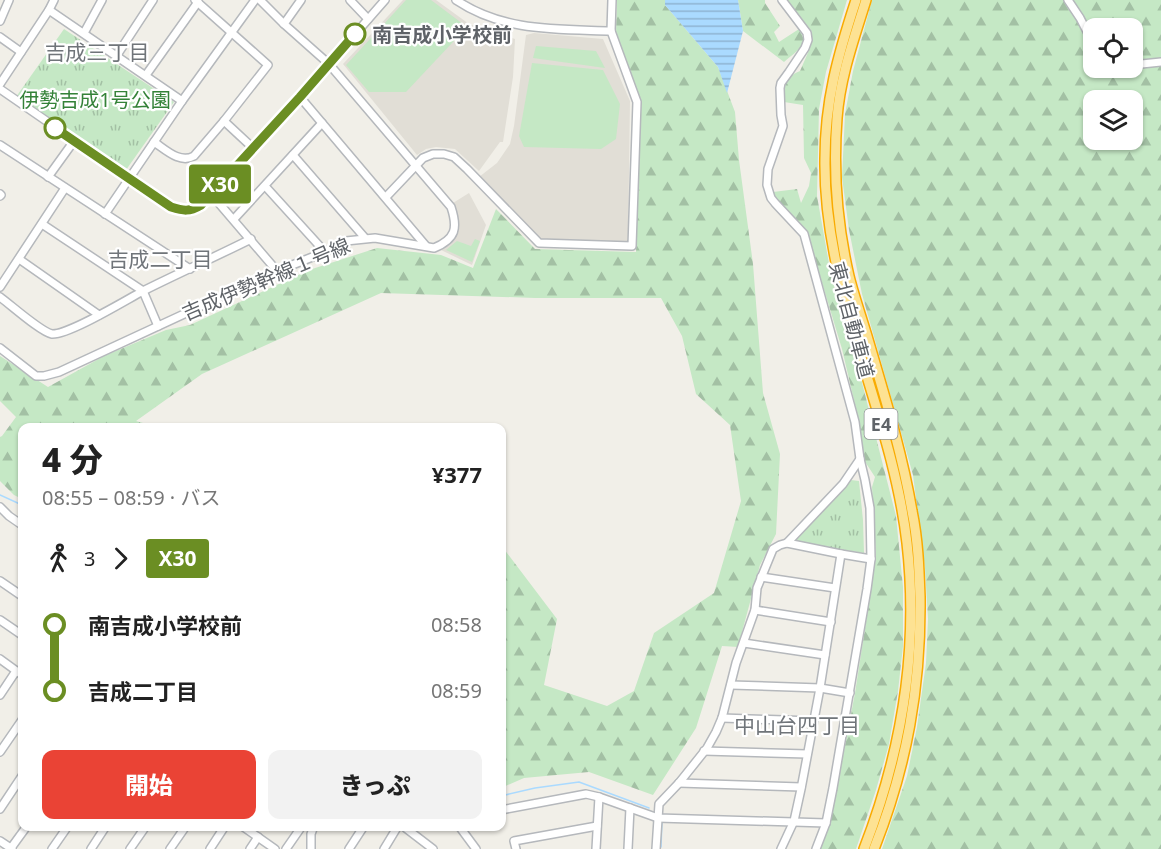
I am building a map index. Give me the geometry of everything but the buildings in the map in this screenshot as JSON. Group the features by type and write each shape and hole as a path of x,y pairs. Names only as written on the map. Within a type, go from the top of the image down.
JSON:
{"highway":[{"name":"東北自動車道","path":"856,0 838,58 828,110 825,160 828,215 841,285 886,438 898,492 907,542 910,600 908,672 900,727 883,794 864,849"},
{"name":"東北自動車道","path":"866,0 851,45 837,116 836,186 849,273 894,430 908,489 917,541 920,617 917,678 909,730 892,800 874,849"}],"street":[{"path":"0,21 9,0"},
{"path":"0,84 54,0"},
{"path":"84,33 102,0"},
{"path":"117,55 153,0"},
{"path":"105,214 182,100 255,0"},
{"path":"260,0 329,64 451,207 455,228 451,237 442,245 434,248 426,246 300,97"},
{"path":"284,24 301,0"},
{"path":"350,0 368,19"},
{"path":"0,89 171,207 193,210 201,205 300,97 385,0"},
{"path":"456,0 489,17 523,27 611,31"},
{"path":"386,197 423,158 433,154 444,154 454,157 539,243 632,246 637,102 611,31 612,0"},
{"path":"782,0 807,33 808,40 806,48 780,88 783,126 768,169 767,185 771,198 804,234 855,422 870,508 871,559 850,693 826,823 816,849"},
{"path":"1068,0 1083,24"},
{"path":"146,75 196,1 268,65 194,156 181,159 154,142"},
{"path":"49,9 182,100"},
{"path":"0,37 21,52"},
{"path":"1143,64 1161,62"},
{"path":"224,121 253,148"},
{"path":"234,219 322,123"},
{"path":"48,177 74,141"},
{"path":"0,145 190,269"},
{"path":"293,155 365,238"},
{"path":"266,186 325,252"},
{"path":"0,287 65,188"},
{"path":"211,194 277,271"},
{"path":"42,224 143,291 158,326"},
{"name":"吉成伊勢幹線１号線","path":"0,348 36,376 44,376 59,372 277,271 346,242 375,238 426,246"},
{"path":"0,297 43,331 51,334 61,333 251,239"},
{"path":"19,259 99,315"},
{"path":"787,543 843,484 860,459"},
{"path":"0,508 18,522"},
{"path":"656,849 659,804 704,751 722,718 736,663 755,610 757,588 773,549 787,543 871,559"},
{"path":"781,849 794,821 801,787 820,688 841,554"},
{"path":"761,577 835,588"},
{"path":"0,581 18,593"},
{"path":"755,610 831,622"},
{"path":"0,620 18,632"},
{"path":"744,643 825,655"},
{"path":"0,659 18,672"},
{"path":"0,695 18,675"},
{"path":"731,685 820,688 850,693"},
{"path":"722,718 813,721"},
{"path":"0,752 18,726"},
{"path":"704,751 807,754"},
{"path":"0,809 18,782"},
{"path":"678,783 801,787"},
{"path":"506,809 586,794 658,818 826,823"},
{"path":"596,849 599,797"},
{"path":"628,849 630,808"},
{"path":"516,849 514,841 597,826"},
{"path":"0,840 12,849 24,831"},
{"path":"52,849 65,831"},
{"path":"91,849 103,831"},
{"path":"130,849 143,831"},
{"path":"170,849 183,831"},
{"path":"210,849 222,831"},
{"path":"249,831 274,849"},
{"path":"286,849 297,831"},
{"path":"311,849 312,831"},
{"path":"349,849 361,831"},
{"path":"384,849 395,831"},
{"path":"410,831 433,849"},
{"path":"462,831 475,849"},
{"path":"250,849 258,837"},
{"path":"421,849 425,842"}],"shaded area":[{"path":"403,0 436,0 469,24 515,39 513,77 503,142 500,142 479,171 455,149 436,147 426,149 417,155 343,64"},
{"path":"534,33 603,39 630,101 628,242 540,240 479,177 497,163 510,144 526,35"},
{"path":"469,193 486,225 472,265 441,250 455,236 458,223 453,203"}],"green space":[{"path":"406,0 431,0 467,27 406,92 369,92 346,65"},
{"path":"617,0 665,0 665,5 718,67 735,112 753,264 763,393 780,454 776,534 760,565 738,647 722,646 696,728 653,795 589,772 524,778 506,786 506,552 557,619 544,685 607,706 634,691 654,633 714,593 741,501 730,425 696,394 682,336 661,298 535,298 381,293 202,374 136,421 143,423 18,423 18,497 0,481 0,437 16,417 0,401 0,356 48,387 104,356 166,330 190,325 309,270 377,248 441,255 473,268 496,209 535,249 636,252 641,100 616,32"},
{"path":"738,0 765,0 780,26 774,32 779,42 799,29 803,40 800,48 784,62 743,31"},
{"path":"787,0 847,0 826,72 819,109 817,196 831,275 858,367 896,516 903,587 903,646 889,744 856,849 818,849 830,824 855,693 876,557 872,487 875,477 862,457 858,417 842,349 807,233 773,192 797,189 801,203 809,186 811,173 804,158 803,105 784,102 784,97 788,80 800,71 810,48 812,32"},
{"path":"872,0 1161,0 1161,849 882,849 907,776 917,727 926,663 928,619 925,568 913,475 862,294 849,230 842,177 845,114 853,71"},
{"name":"伊勢吉成1号公園","path":"64,29 174,102 126,170 16,97"},
{"path":"536,46 596,51 605,68 533,58"},
{"path":"532,63 603,70 620,104 616,139 601,149 524,147 519,136"},
{"path":"475,239 480,241 472,262 446,250 457,241 471,246"},
{"path":"851,480 859,481 864,553 795,542 795,539"}],"water":[{"path":"665,0 738,0 743,31 727,93 718,67 665,5"}],"waterway":[{"path":"0,495 18,503"},
{"path":"506,795 579,782 649,808"},
{"path":"661,847 662,820"}],"bus line":[{"name":"X30","path":"55,128 171,207 193,210 201,205 355,34"}],"place":[{"name":"南吉成小学校前","path":"355,34"}],"district":[{"name":"吉成三丁目","path":"97,52"},
{"name":"吉成二丁目","path":"160,259"},
{"name":"中山台四丁目","path":"797,725"}]}
